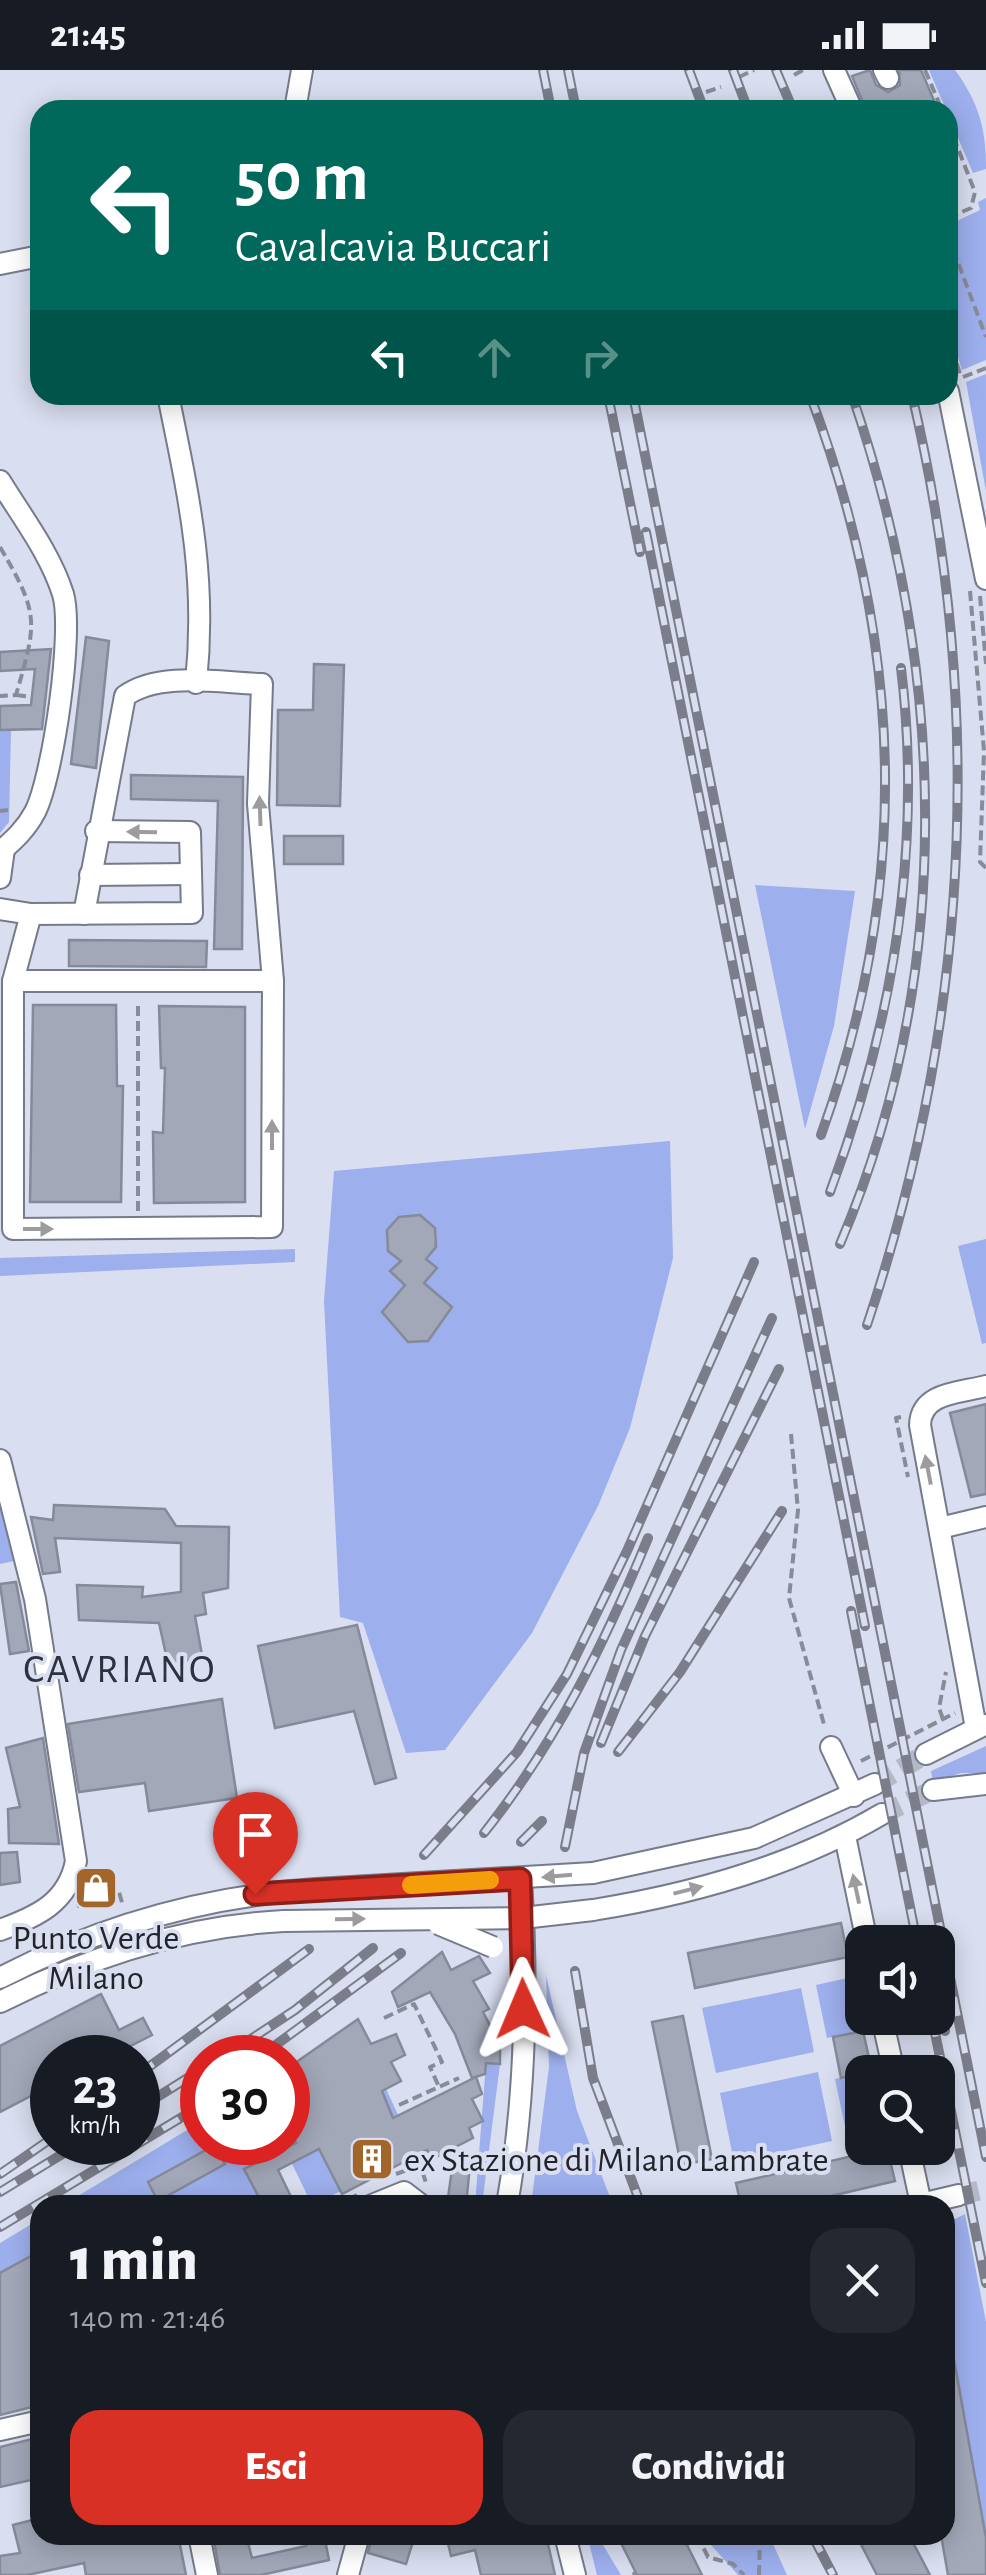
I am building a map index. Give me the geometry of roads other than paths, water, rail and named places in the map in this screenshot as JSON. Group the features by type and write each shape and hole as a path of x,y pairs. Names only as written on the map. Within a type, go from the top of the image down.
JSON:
{"street":[{"path":"296,100 302,70"},
{"path":"834,70 848,100"},
{"path":"0,264 30,258"},
{"path":"170,405 196,543 203,616 196,683"},
{"path":"956,405 977,580"},
{"path":"0,481 50,564 68,614 47,777 36,811 2,851 0,878"},
{"path":"31,914 13,981 13,1229 272,1227 272,981 258,804 262,684 158,682 138,687 125,696 96,831 84,914"},
{"path":"0,910 31,914 192,914 190,832 96,831"},
{"path":"90,875 191,874"},
{"path":"13,981 272,981"},
{"path":"926,1754 981,1726 920,1412 931,1400 986,1386"},
{"path":"0,1460 35,1599 76,1862 69,1884 56,1901 36,1916 0,1930"},
{"path":"940,1528 986,1517"},
{"path":"831,1747 854,1796"},
{"path":"0,1978 68,1945 161,1914 235,1897 316,1888 593,1873 754,1838 876,1784"},
{"path":"933,1790 986,1784"},
{"path":"0,2002 116,1952 198,1932 284,1920 523,1918 593,1910 723,1881 845,1836 882,1814"},
{"path":"845,1836 863,1925"},
{"path":"509,2195 520,2121 520,1879"},
{"path":"417,1918 493,1947 522,1979"},
{"path":"912,2165 917,2195"},
{"path":"955,2196 959,2195"},
{"path":"0,2430 30,2422"},
{"path":"201,2545 207,2575"},
{"path":"348,2575 357,2545"},
{"path":"568,2545 575,2575"}],"tunnel":[{"path":"875,1784 926,1754"},
{"path":"882,1814 933,1790"},
{"path":"959,2195 986,2189"}],"railway":[{"path":"543,70 549,100"},
{"path":"568,70 574,100"},
{"path":"689,70 700,100"},
{"path":"733,70 744,100"},
{"path":"776,70 789,100"},
{"path":"610,405 640,552"},
{"path":"635,405 986,2157"},
{"path":"813,405 841,488 864,581 879,673 885,764 882,856 871,948 851,1041 821,1135"},
{"path":"840,1244 878,1141 904,1036 920,929 925,822 921,714 907,607 884,500 855,405"},
{"path":"867,1325 901,1210 927,1095 946,980 956,863 957,747 951,630 935,513 914,405"},
{"path":"646,532 865,1626"},
{"path":"830,1192 871,1064 897,934 908,802 901,668"},
{"path":"424,1855 517,1752 567,1674 627,1551 754,1262"},
{"path":"565,1847 584,1753 621,1650 772,1318"},
{"path":"601,1743 645,1636 779,1369"},
{"path":"618,1752 680,1672 782,1511"},
{"path":"484,1833 556,1728 614,1616 648,1538"},
{"path":"851,1611 914,1925"},
{"path":"521,1842 542,1821"},
{"path":"257,2035 373,1948"},
{"path":"160,2059 309,1949"},
{"path":"289,2035 401,1953"},
{"path":"575,1971 593,2078 637,2195"},
{"path":"935,2035 986,2283"},
{"path":"160,2095 180,2083"},
{"path":"53,2195 180,2118"},
{"path":"0,2174 30,2153"},
{"path":"0,2192 44,2165"},
{"path":"0,2227 30,2209"},
{"path":"817,2545 833,2575"}],"place":[{"name":"Punto Verde Milano","path":"96,1888"},
{"name":"ex Stazione di Milano Lambrate","path":"372,2159"}],"district":[{"name":"CAVRIANO","path":"120,1668"}]}
